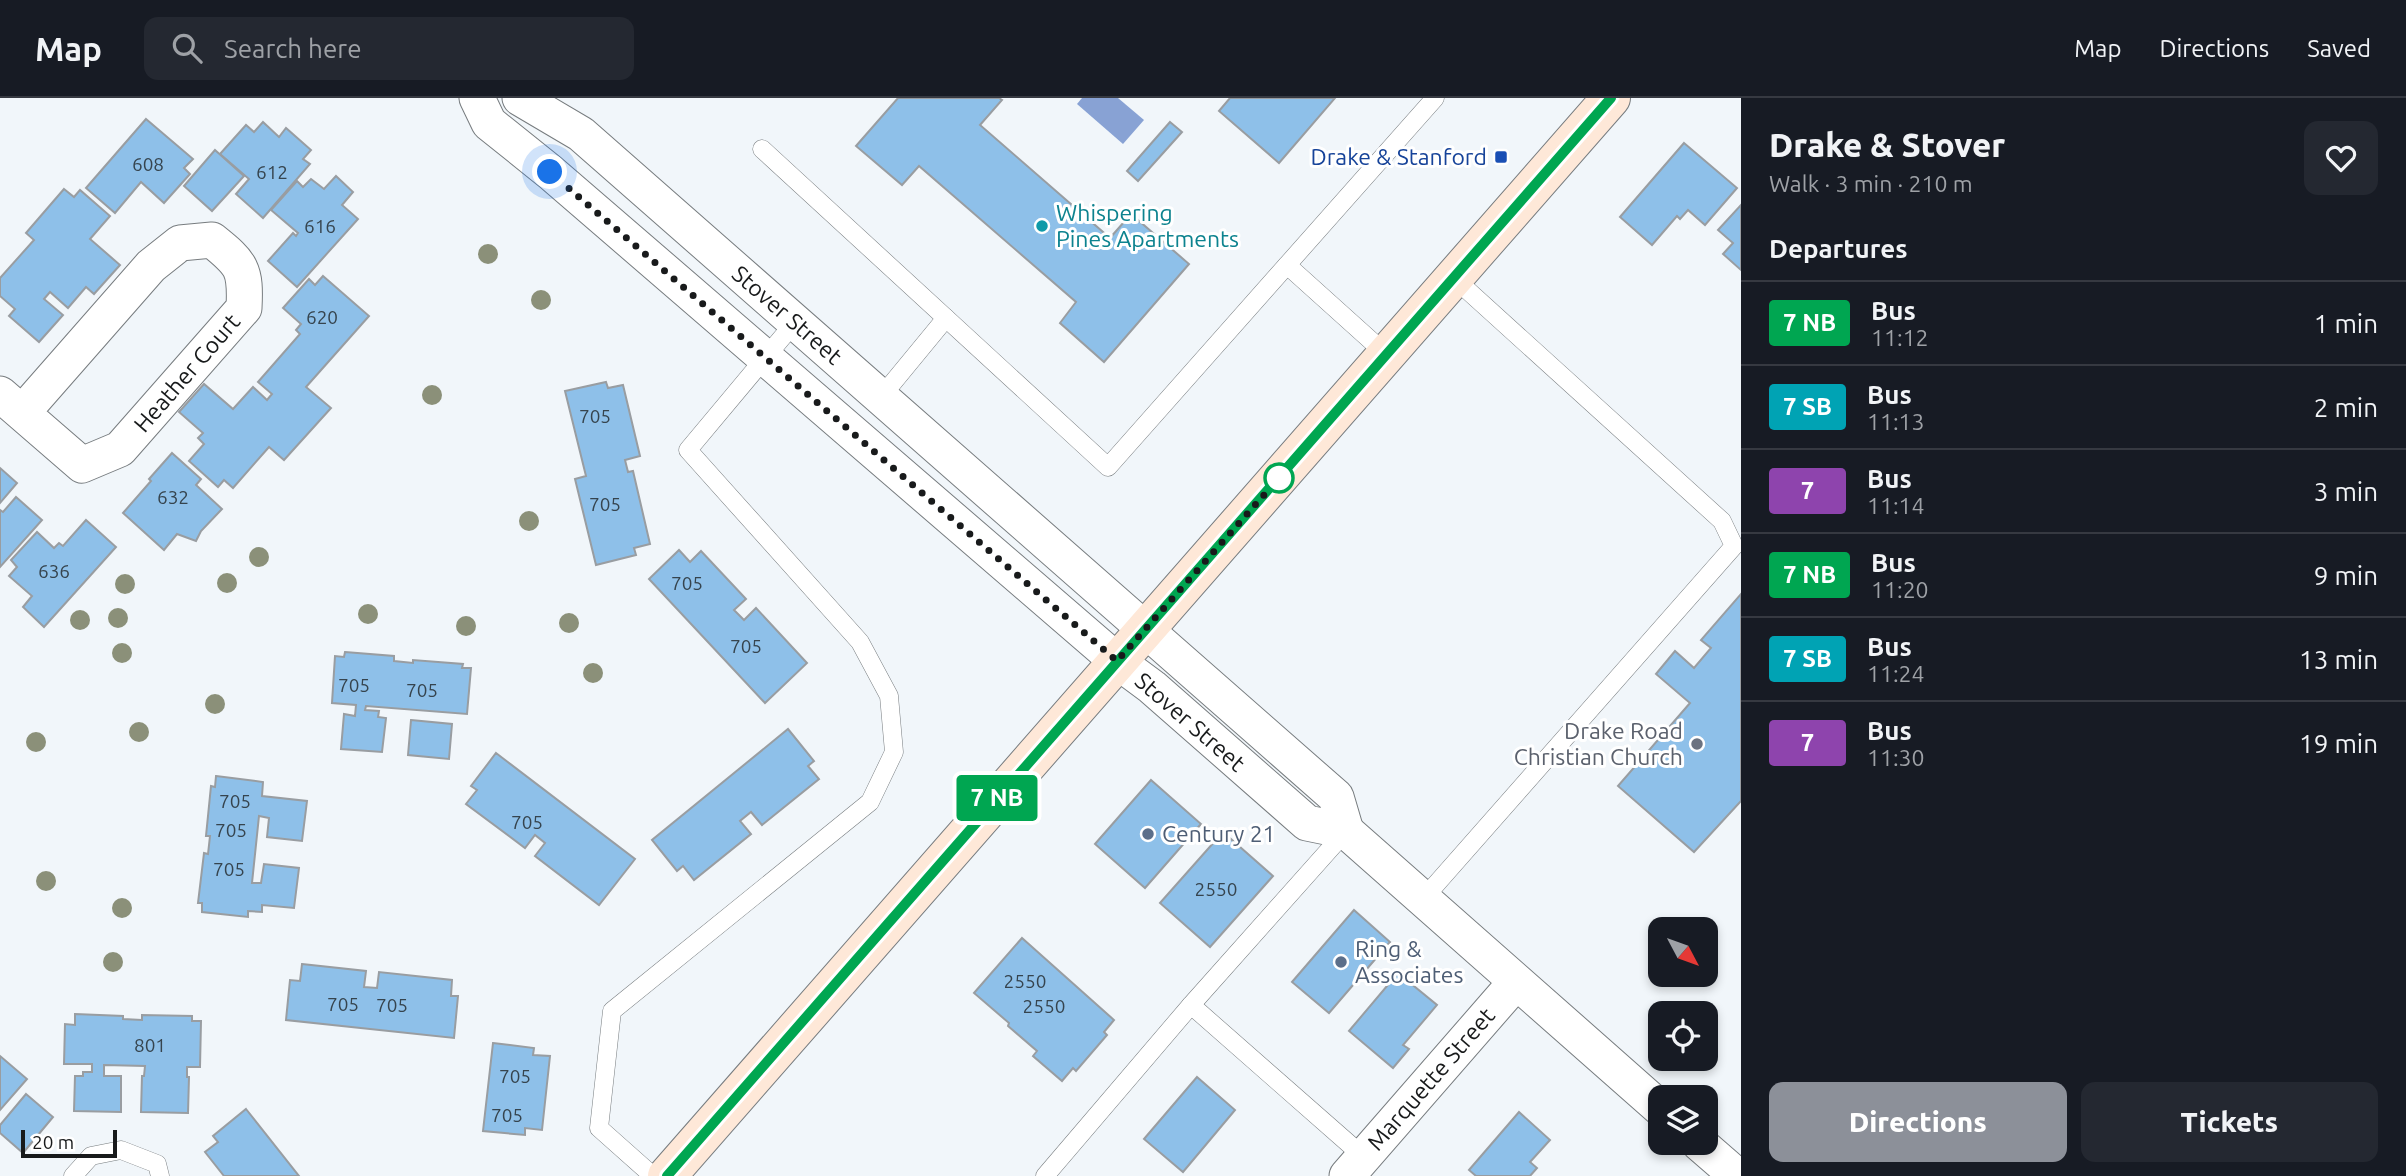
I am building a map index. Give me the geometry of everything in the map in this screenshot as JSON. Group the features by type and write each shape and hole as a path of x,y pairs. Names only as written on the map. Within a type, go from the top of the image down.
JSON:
{"main road":[{"path":"667,1176 1611,98"}],"street":[{"name":"Stover Street","path":"477,98 489,123 765,356 1117,661 1153,687 1307,823 1346,831 1648,1098"},
{"name":"Stover Street","path":"520,98 581,134 1336,797 1346,831"},
{"name":"Heather Court","path":"212,240 233,257 245,280 244,307 120,449 82,466 11,403 151,266 180,243 212,240"},
{"name":"Marquette Street","path":"1355,1166 1516,982"},
{"path":"1713,1155 1737,1176"}],"lane":[{"path":"762,149 1108,467 1436,98"},
{"path":"1287,265 1387,355"},
{"path":"1423,899 1734,546 1722,521 1454,278"},
{"path":"881,397 946,318"},
{"path":"653,1176 599,1128 612,1011 870,802 894,752 889,696 860,642 688,450 795,322"},
{"path":"1045,1176 1191,1005 1346,831"},
{"path":"1191,1005 1355,1166"},
{"path":"73,1176 91,1156 121,1150 157,1164 160,1176"}],"water":[{"path":"1082,98 1118,98 1144,120 1123,144 1077,104"}],"building":[{"name":"Whispering Pines Apartments","path":"898,98 999,98 1002,100 980,125 1110,238 1131,214 1189,264 1104,362 1060,323 1076,302 919,166 902,185 856,146"},
{"name":"Whispering Pines Apartments","path":"1230,98 1335,98 1279,163 1219,111"},
{"path":"146,119 193,159 184,168 190,174 164,203 141,182 115,213 86,188"},
{"path":"263,122 279,137 286,128 311,150 303,159 310,164 263,218 236,194 249,179 220,154 246,125 254,132"},
{"path":"1170,122 1182,132 1138,181 1127,171"},
{"path":"1684,143 1737,188 1705,225 1688,210 1680,219 1677,216 1652,245 1620,217"},
{"path":"215,150 244,176 212,211 184,186"},
{"path":"336,176 353,192 342,205 358,219 297,287 268,261 293,233 296,236 298,233 271,210 297,181 303,187 311,179 324,189"},
{"path":"64,189 74,197 80,190 110,216 90,239 120,265 94,294 86,287 68,308 50,292 44,299 63,315 39,342 9,316 15,309 0,296 0,278 34,240 26,233"},
{"path":"1741,205 1741,270 1723,254 1733,243 1718,230"},
{"path":"323,276 369,316 306,387 331,408 284,460 269,447 233,488 224,480 218,487 189,461 204,444 198,438 203,433 179,412 204,384 233,409 253,387 267,400 272,394 258,382 300,334 296,330 301,324 283,308 309,279 315,285"},
{"path":"606,382 608,388 623,385 640,456 625,460 628,472 633,471 650,544 634,548 636,555 596,565 575,479 586,476 565,391"},
{"path":"172,453 201,479 196,485 222,509 201,531 196,541 177,534 164,550 123,513"},
{"path":"0,468 17,483 0,503"},
{"path":"16,497 42,520 0,567 0,510 3,512"},
{"path":"86,520 116,547 44,627 23,607 32,596 9,576 17,567 11,560 37,532 54,548 59,543 63,546"},
{"path":"679,550 690,562 701,551 746,599 734,610 744,620 756,608 807,663 765,703 649,579"},
{"name":"Drake Road Christian Church","path":"1741,594 1741,801 1694,852 1618,786 1690,703 1656,674 1675,651 1694,668 1711,648 1701,640"},
{"path":"345,652 394,656 394,661 413,663 413,660 463,664 462,668 471,668 467,714 366,706 365,710 379,711 378,717 386,718 382,752 341,749 344,714 355,716 356,705 332,703 335,656 344,657"},
{"path":"411,720 452,724 449,759 408,755"},
{"path":"788,729 814,761 808,766 819,779 762,825 751,812 740,821 751,834 694,880 683,866 677,871 652,840"},
{"path":"496,753 635,859 599,905 535,856 545,843 535,835 525,848 466,804 477,790 471,786"},
{"path":"216,776 263,782 262,796 307,801 302,841 267,837 269,818 259,816 252,883 261,883 264,864 299,868 294,908 262,905 262,912 248,911 248,917 202,912 202,903 198,903 204,853 208,854 210,836 206,836 211,786 215,787"},
{"name":"Century 21","path":"1151,780 1201,824 1145,888 1095,844"},
{"path":"1223,832 1273,876 1210,947 1160,903"},
{"name":"Ring & Associates","path":"1354,910 1390,942 1329,1013 1292,982"},
{"path":"1022,938 1114,1020 1104,1032 1107,1035 1076,1071 1073,1068 1062,1081 1033,1056 1037,1051 1008,1026 1009,1023 974,993"},
{"path":"302,964 366,971 364,987 377,988 379,972 452,980 451,996 458,996 454,1038 286,1020 290,980 300,981"},
{"path":"1398,973 1437,1005 1403,1045 1409,1049 1393,1068 1349,1031"},
{"path":"75,1014 123,1016 123,1019 142,1020 142,1015 192,1016 192,1021 201,1021 200,1067 187,1067 188,1113 141,1112 142,1076 145,1066 104,1065 104,1076 121,1076 121,1112 74,1111 75,1076 92,1072 92,1064 64,1064 65,1024 75,1025"},
{"path":"493,1043 534,1048 533,1055 550,1056 542,1130 525,1128 525,1135 483,1131"},
{"path":"0,1056 27,1079 0,1110"},
{"path":"1197,1077 1235,1110 1183,1172 1144,1139"},
{"path":"26,1094 53,1117 23,1153 0,1133 0,1125"},
{"path":"246,1109 299,1176 224,1176 205,1152 218,1142 213,1136"},
{"path":"1519,1112 1550,1140 1530,1162 1537,1168 1530,1176 1476,1176 1469,1170"}],"bus line":[{"path":"667,1176 1611,98"}],"place":[{"name":"Drake & Stanford","path":"1501,157"},
{"name":"Whispering Pines Apartments","path":"1042,226"},
{"name":"Drake Road Christian Church","path":"1697,744"},
{"name":"Century 21","path":"1148,834"},
{"name":"Ring & Associates","path":"1341,962"}],"route":[{"path":"550,172 1117,661 1279,478"}]}
